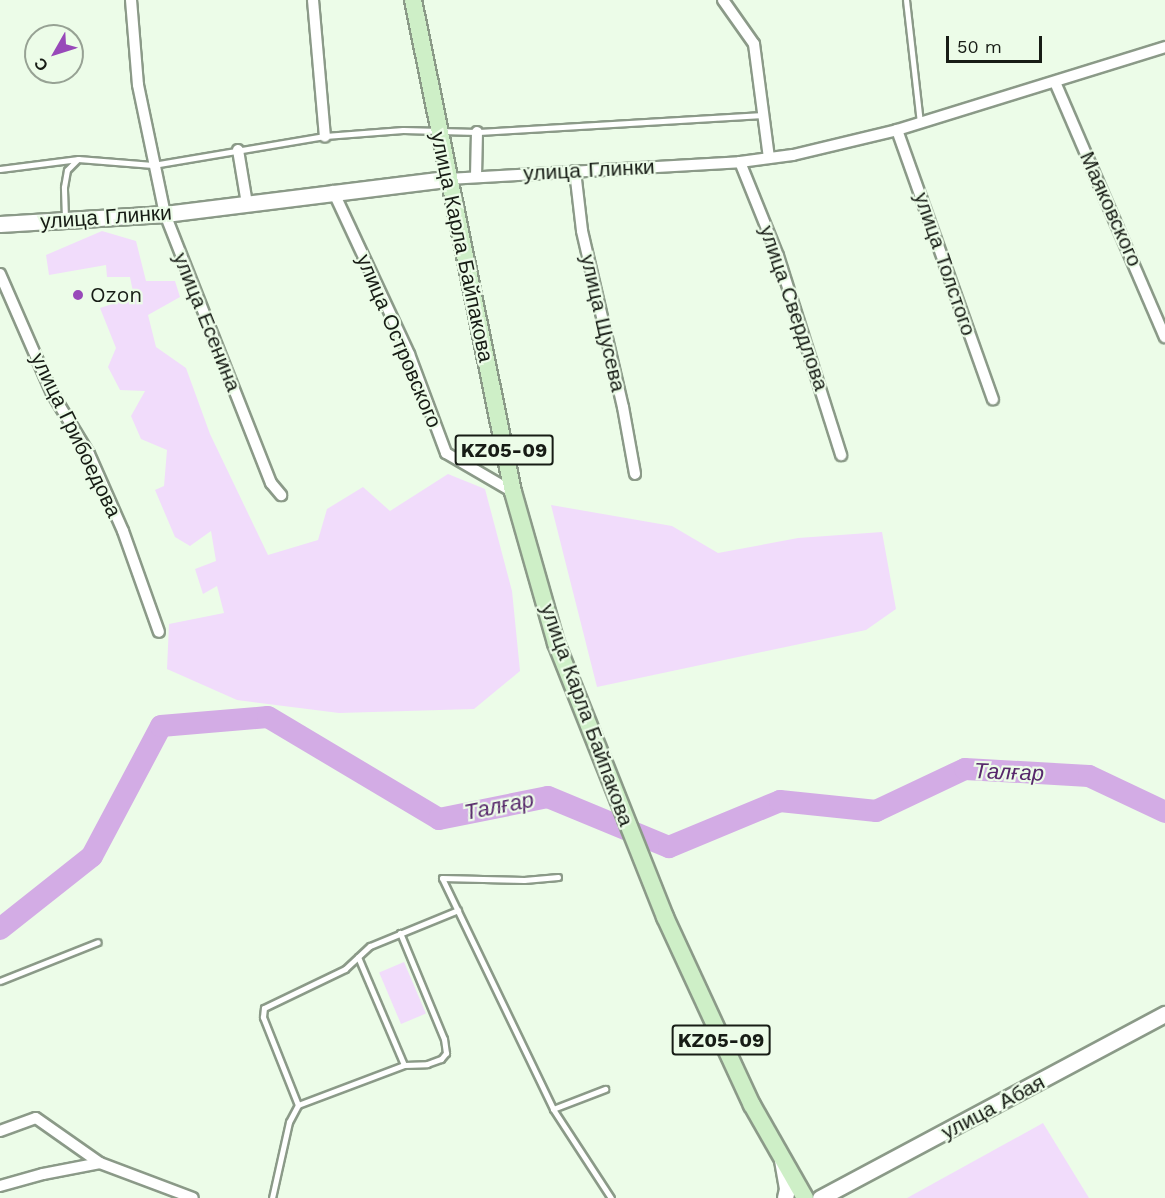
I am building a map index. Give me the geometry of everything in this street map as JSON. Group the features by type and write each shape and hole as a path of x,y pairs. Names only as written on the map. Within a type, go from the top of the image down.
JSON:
{"main road":[{"name":"улица Карла Байпакова","path":"413,0 513,492 556,643 665,917 752,1105 782,1160"},
{"name":"улица Глинки","path":"0,224 165,214 333,191 448,179"},
{"name":"улица Абая","path":"820,1198 1165,1014"},
{"path":"782,1160 787,1189 785,1198"},
{"name":"KZ05-09","path":"782,1160 805,1198"},
{"path":"842,1198 848,1184"}],"street":[{"name":"улица Есенина","path":"131,0 138,85 165,214 271,483 281,495"},
{"path":"313,0 325,136"},
{"path":"723,0 754,44 769,158"},
{"name":"улица Глинки","path":"448,179 741,162 793,155 897,130 1165,47"},
{"name":"Маяковского","path":"1054,82 1165,337"},
{"name":"улица Толстого","path":"897,130 993,399"},
{"path":"476,176 477,132"},
{"path":"238,150 247,204"},
{"name":"улица Свердлова","path":"741,162 778,256 841,455"},
{"name":"улица Щусева","path":"575,171 582,231 623,407 634,474"},
{"name":"улица Островского","path":"333,191 409,354 446,453 513,492"},
{"name":"улица Грибоедова","path":"0,274 52,393 89,454 123,531 159,632"},
{"path":"0,1131 36,1118 100,1163 193,1198"},
{"path":"0,1186 43,1174 100,1163"}],"lane":[{"path":"906,0 920,122"},
{"path":"0,169 78,159 153,165 325,136 404,130 477,132 765,115"},
{"path":"65,220 64,187 67,170 78,159"},
{"path":"558,877 524,880 442,878 553,1108 611,1198"},
{"path":"298,1105 262,1012 268,1004 345,969 370,946 458,910"},
{"path":"272,1198 289,1122 298,1105 404,1065 427,1064 441,1059 447,1053 444,1039 400,933"},
{"path":"0,981 98,942"},
{"path":"358,957 404,1065"},
{"path":"553,1108 605,1089"}],"shaded area":[{"path":"102,231 136,241 146,281 175,281 180,297 148,315 156,347 186,368 210,434 268,555 318,540 327,509 363,487 390,511 448,474 485,489 512,591 520,671 474,709 339,713 237,700 167,669 169,624 224,613 217,586 203,594 195,569 216,561 211,531 190,546 175,537 155,490 164,486 167,450 141,439 131,416 145,391 120,390 108,367 116,348 100,308 134,297 130,277 107,277 106,265 49,275 46,255"},
{"path":"551,505 672,526 718,553 798,538 882,532 896,609 866,630 597,687"},
{"path":"404,962 426,1014 401,1024 379,973"},
{"path":"1043,1123 1089,1198 907,1198"}],"waterway":[{"name":"Талғар","path":"0,929 92,856 161,726 268,717 439,819 548,797 669,847 780,801 876,811 965,769 1089,776 1165,812"}],"place":[{"name":"Ozon","path":"78,295"}]}
